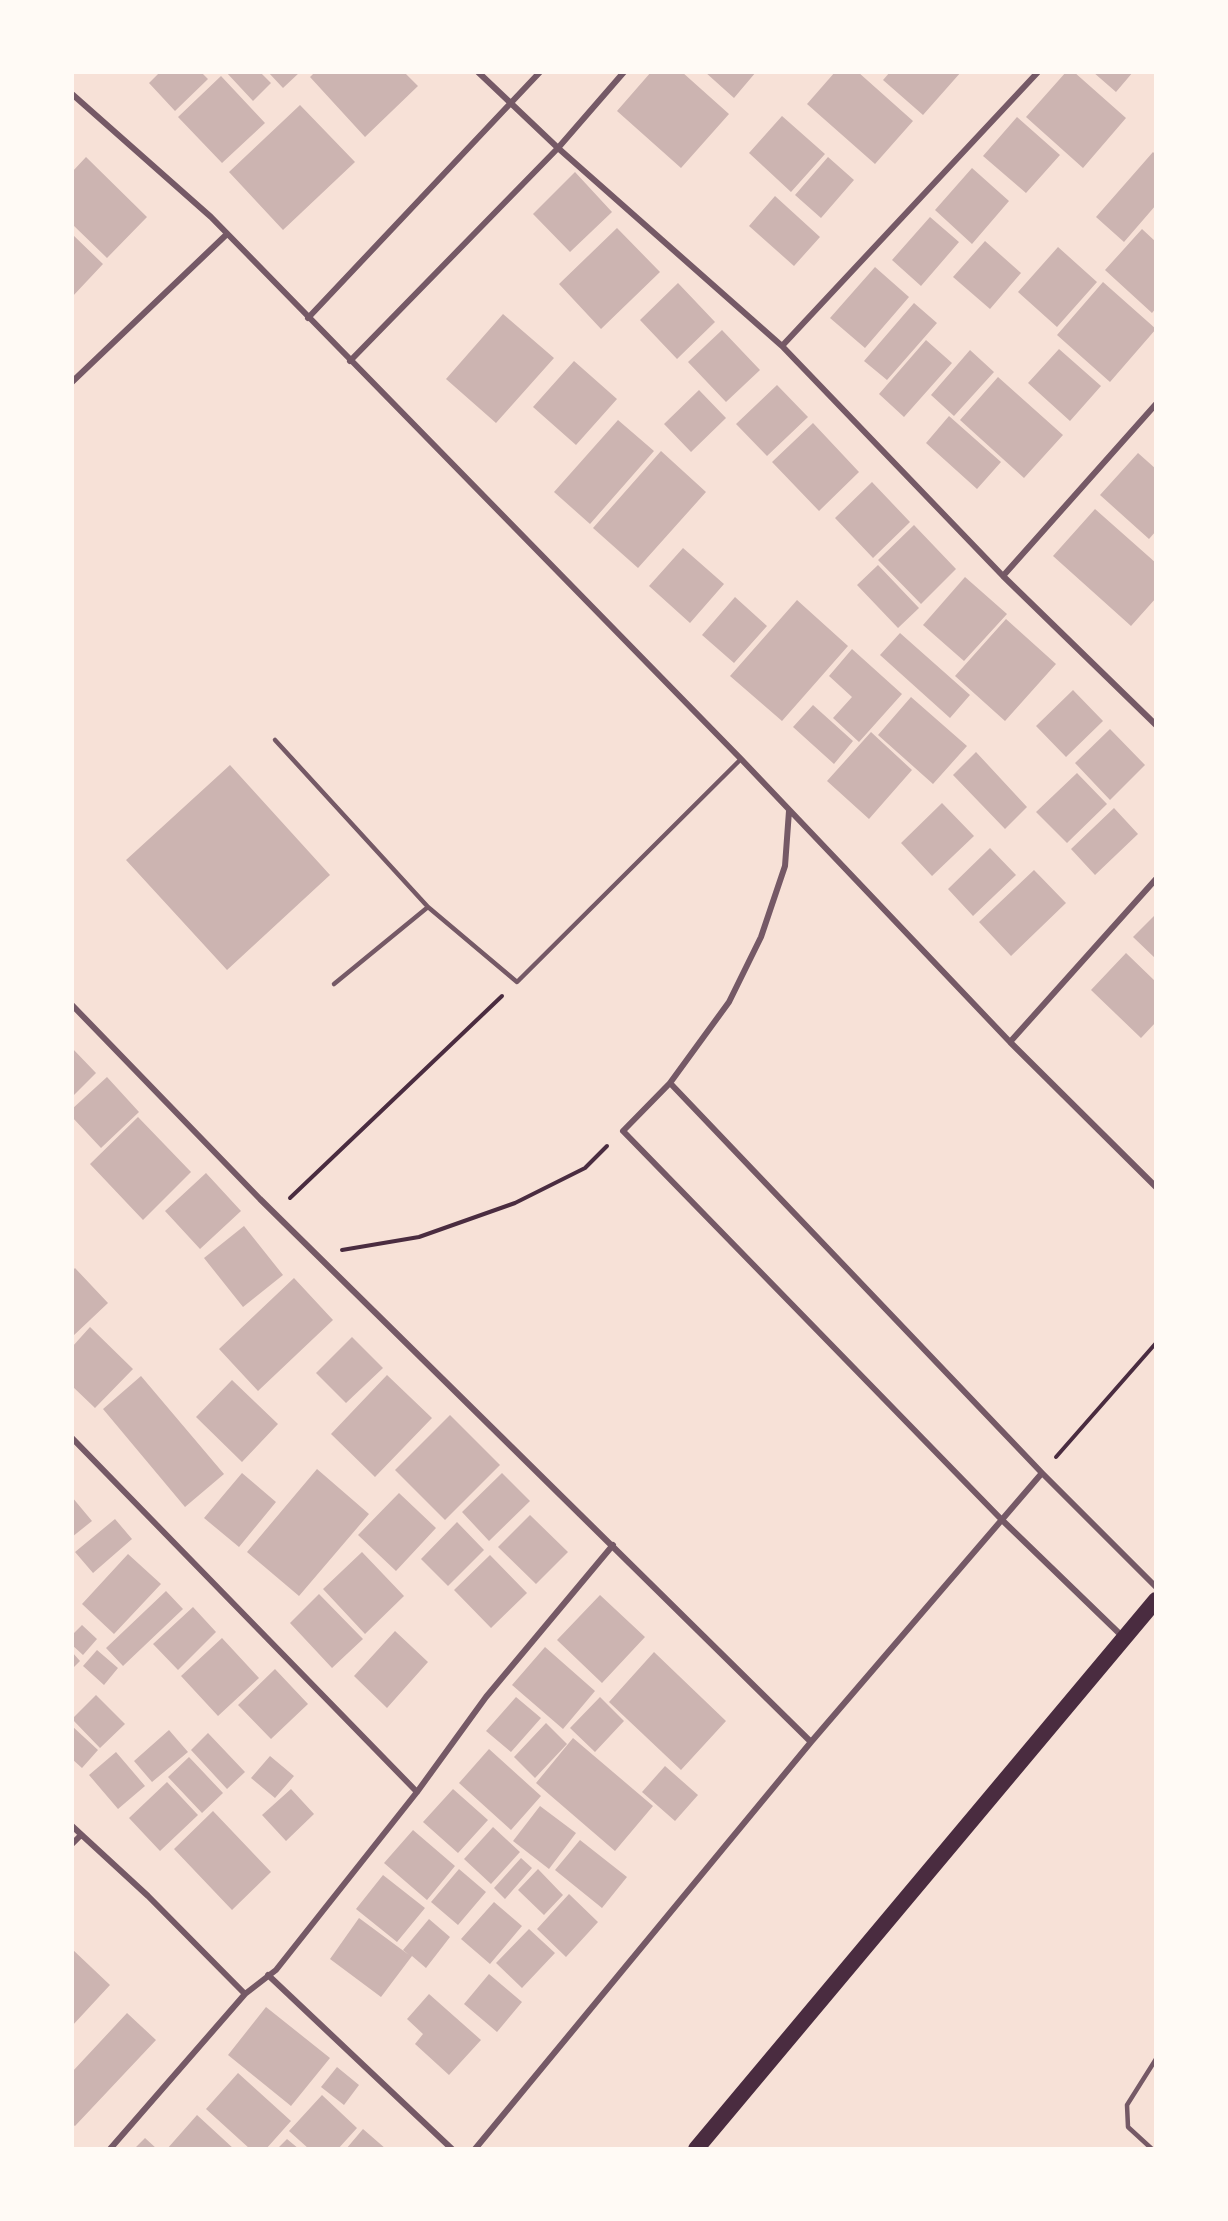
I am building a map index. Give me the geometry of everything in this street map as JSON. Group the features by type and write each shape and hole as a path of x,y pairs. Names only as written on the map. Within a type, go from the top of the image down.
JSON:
{"highway":[{"path":"696,2149 1156,1600"}],"street":[{"path":"478,72 558,148 783,346 1003,576 1156,725"},
{"path":"308,318 540,72"},
{"path":"350,361 558,148 624,72"},
{"path":"783,346 1038,72"},
{"path":"72,94 227,234 741,759 1010,1042 1156,1187"},
{"path":"72,382 227,234"},
{"path":"1003,576 1156,404"},
{"path":"789,811 785,866 761,937 729,1002 670,1083 623,1131 1001,1519 1123,1637"},
{"path":"1010,1042 1156,879"},
{"path":"72,1005 274,1213 811,1742"},
{"path":"670,1083 1042,1473 1156,1587"},
{"path":"72,1438 417,1792"},
{"path":"475,2149 811,1742 1042,1473"},
{"path":"110,2149 245,1994 276,1970 417,1792 486,1697 613,1545"},
{"path":"72,1826 147,1896 245,1994"},
{"path":"72,1844 81,1836"},
{"path":"268,1975 452,2149"}],"lane":[{"path":"275,740 428,907 517,982 741,759"},
{"path":"334,984 428,907"},
{"path":"1152,2149 1128,2127 1127,2105 1156,2059"}],"path":[{"path":"274,1213 517,982"},
{"path":"316,1254 419,1237 515,1203 585,1168 623,1131"},
{"path":"1042,1473 1156,1343"}],"building":[{"path":"160,72 201,72 208,79 175,111 149,83"},
{"path":"226,72 260,72 271,83 253,101"},
{"path":"268,72 300,72 283,88"},
{"path":"315,72 404,72 418,86 365,137 310,77"},
{"path":"651,72 682,72 729,114 681,168 617,111"},
{"path":"705,72 756,72 734,98"},
{"path":"835,72 858,72 913,121 875,164 807,104"},
{"path":"890,72 961,72 923,115 883,80"},
{"path":"1066,72 1074,72 1126,118 1083,168 1026,117"},
{"path":"1093,72 1133,72 1116,92"},
{"path":"221,76 265,123 222,163 178,117"},
{"path":"300,105 355,162 283,230 229,172"},
{"path":"782,116 825,154 791,192 749,153"},
{"path":"1017,117 1060,155 1026,193 983,156"},
{"path":"1153,152 1156,155 1156,205 1124,242 1096,217"},
{"path":"86,157 147,217 107,258 72,224 72,172"},
{"path":"828,157 854,180 821,218 795,195"},
{"path":"972,168 1009,201 972,244 935,210"},
{"path":"575,172 612,212 570,252 533,214"},
{"path":"775,196 820,237 794,266 749,226"},
{"path":"930,217 959,242 921,286 892,260"},
{"path":"617,228 660,272 601,329 559,284"},
{"path":"1142,229 1156,242 1156,308 1152,313 1105,270"},
{"path":"72,234 103,264 72,297"},
{"path":"985,241 1021,273 990,309 953,277"},
{"path":"1058,247 1097,282 1057,327 1018,292"},
{"path":"875,267 909,297 865,348 830,318"},
{"path":"1103,282 1156,329 1110,382 1057,335"},
{"path":"678,283 715,322 677,359 640,320"},
{"path":"914,303 937,323 887,380 864,361"},
{"path":"503,314 554,358 496,423 446,379"},
{"path":"722,330 760,370 726,402 688,362"},
{"path":"926,340 952,363 904,417 879,394"},
{"path":"1059,349 1101,386 1070,421 1028,383"},
{"path":"970,350 994,372 954,416 931,395"},
{"path":"574,361 617,399 576,445 533,407"},
{"path":"998,377 1063,435 1024,478 960,420"},
{"path":"777,385 808,417 767,456 736,424"},
{"path":"699,390 726,418 691,452 664,424"},
{"path":"949,416 1001,462 977,489 926,443"},
{"path":"618,420 654,451 590,524 554,492"},
{"path":"813,423 859,472 819,511 772,462"},
{"path":"661,451 706,492 638,568 593,528"},
{"path":"1138,453 1156,469 1156,531 1149,539 1100,495"},
{"path":"872,482 910,522 873,558 835,518"},
{"path":"1095,509 1156,563 1156,598 1131,626 1053,556"},
{"path":"914,525 956,569 921,604 878,560"},
{"path":"683,548 724,584 690,623 649,586"},
{"path":"878,565 919,608 898,628 857,585"},
{"path":"965,577 1007,614 964,661 923,625"},
{"path":"735,597 767,626 734,663 702,635"},
{"path":"797,600 848,646 782,721 730,676"},
{"path":"1006,619 1056,664 1005,721 955,676"},
{"path":"900,633 970,695 950,718 880,655"},
{"path":"852,649 902,694 859,742 833,718 852,697 829,676"},
{"path":"1073,690 1103,721 1066,757 1036,726"},
{"path":"911,697 967,746 933,784 878,735"},
{"path":"813,705 853,741 834,764 793,727"},
{"path":"1110,729 1145,765 1110,800 1075,763"},
{"path":"871,732 912,770 869,819 827,781"},
{"path":"976,752 1027,807 1005,829 953,775"},
{"path":"230,765 330,875 227,970 126,860"},
{"path":"1077,773 1107,804 1067,843 1036,812"},
{"path":"942,803 974,836 932,876 901,843"},
{"path":"1114,808 1138,834 1095,875 1071,849"},
{"path":"990,848 1016,875 973,916 948,889"},
{"path":"1034,870 1066,903 1011,956 979,922"},
{"path":"1156,914 1156,959 1133,937"},
{"path":"1126,953 1156,982 1156,1022 1141,1038 1091,990"},
{"path":"72,1048 96,1073 72,1097"},
{"path":"107,1077 139,1112 101,1148 72,1117 72,1109"},
{"path":"138,1117 191,1172 143,1220 90,1164"},
{"path":"206,1173 241,1211 200,1249 165,1211"},
{"path":"244,1226 283,1275 243,1307 204,1258"},
{"path":"75,1268 108,1303 72,1337 72,1271"},
{"path":"294,1278 333,1320 258,1391 219,1349"},
{"path":"90,1327 133,1369 95,1408 72,1386 72,1347"},
{"path":"352,1337 383,1368 346,1403 316,1373"},
{"path":"387,1375 432,1418 375,1477 331,1434"},
{"path":"141,1376 224,1474 185,1507 103,1409"},
{"path":"232,1380 278,1424 242,1462 196,1417"},
{"path":"450,1415 500,1465 445,1520 395,1470"},
{"path":"317,1469 369,1514 299,1596 247,1552"},
{"path":"242,1473 276,1502 239,1547 204,1518"},
{"path":"502,1473 530,1501 489,1541 462,1512"},
{"path":"399,1493 436,1528 396,1571 358,1535"},
{"path":"72,1497 92,1521 72,1537"},
{"path":"530,1515 568,1552 536,1584 498,1547"},
{"path":"115,1519 132,1539 93,1573 75,1552"},
{"path":"457,1522 484,1550 448,1586 421,1559"},
{"path":"362,1552 404,1596 365,1634 323,1589"},
{"path":"128,1554 161,1584 114,1634 82,1604"},
{"path":"490,1555 527,1593 491,1628 454,1590"},
{"path":"166,1591 183,1609 123,1666 106,1648"},
{"path":"319,1594 363,1639 332,1668 290,1623"},
{"path":"600,1595 645,1637 602,1683 557,1640"},
{"path":"193,1607 216,1632 178,1670 153,1644"},
{"path":"82,1625 97,1639 83,1655 72,1645 72,1635"},
{"path":"395,1631 428,1662 387,1708 354,1676"},
{"path":"222,1638 259,1678 218,1716 181,1676"},
{"path":"545,1647 595,1691 563,1729 512,1685"},
{"path":"97,1650 118,1668 104,1685 83,1666"},
{"path":"72,1652 80,1661 72,1669"},
{"path":"654,1652 726,1721 681,1770 609,1702"},
{"path":"275,1669 308,1704 271,1739 238,1705"},
{"path":"96,1695 125,1724 100,1748 72,1719"},
{"path":"516,1697 541,1718 511,1752 486,1731"},
{"path":"600,1697 624,1721 595,1752 570,1728"},
{"path":"546,1723 567,1744 535,1778 514,1757"},
{"path":"72,1726 98,1750 82,1768 72,1759"},
{"path":"169,1730 188,1752 152,1782 134,1761"},
{"path":"208,1733 245,1772 227,1789 191,1750"},
{"path":"573,1738 653,1806 615,1851 536,1783"},
{"path":"489,1749 541,1796 511,1830 459,1783"},
{"path":"116,1752 145,1786 118,1809 89,1775"},
{"path":"270,1756 294,1776 275,1798 251,1778"},
{"path":"189,1757 223,1793 202,1813 168,1777"},
{"path":"665,1766 698,1795 675,1821 642,1792"},
{"path":"167,1782 198,1815 160,1851 129,1818"},
{"path":"291,1789 314,1814 286,1841 262,1815"},
{"path":"453,1789 488,1820 458,1853 423,1822"},
{"path":"540,1806 576,1833 549,1869 513,1841"},
{"path":"213,1811 271,1872 232,1910 174,1849"},
{"path":"493,1827 520,1852 491,1884 464,1859"},
{"path":"413,1830 455,1866 427,1900 384,1863"},
{"path":"580,1840 627,1877 602,1908 555,1870"},
{"path":"521,1858 532,1868 505,1899 494,1888"},
{"path":"459,1869 486,1892 458,1925 431,1902"},
{"path":"538,1869 563,1895 544,1915 518,1890"},
{"path":"383,1875 425,1908 397,1942 356,1909"},
{"path":"569,1894 598,1922 566,1957 537,1929"},
{"path":"494,1902 522,1926 490,1964 461,1939"},
{"path":"359,1918 409,1955 403,1950 429,1919 450,1937 426,1968 412,1956 381,1997 330,1959"},
{"path":"529,1929 555,1953 522,1988 496,1963"},
{"path":"72,1949 110,1985 72,2026"},
{"path":"489,1974 522,2002 497,2032 464,2004"},
{"path":"429,1994 481,2040 449,2075 415,2044 423,2034 407,2019"},
{"path":"266,2007 330,2058 291,2106 228,2055"},
{"path":"127,2013 156,2040 75,2126 72,2124 72,2072"},
{"path":"337,2067 359,2085 344,2105 321,2087"},
{"path":"238,2073 291,2121 266,2149 250,2149 206,2109"},
{"path":"322,2095 357,2128 338,2149 309,2149 289,2131"},
{"path":"197,2115 234,2149 167,2149"},
{"path":"363,2129 386,2149 346,2149"},
{"path":"145,2138 157,2149 134,2149"},
{"path":"287,2139 299,2149 277,2149"}]}
